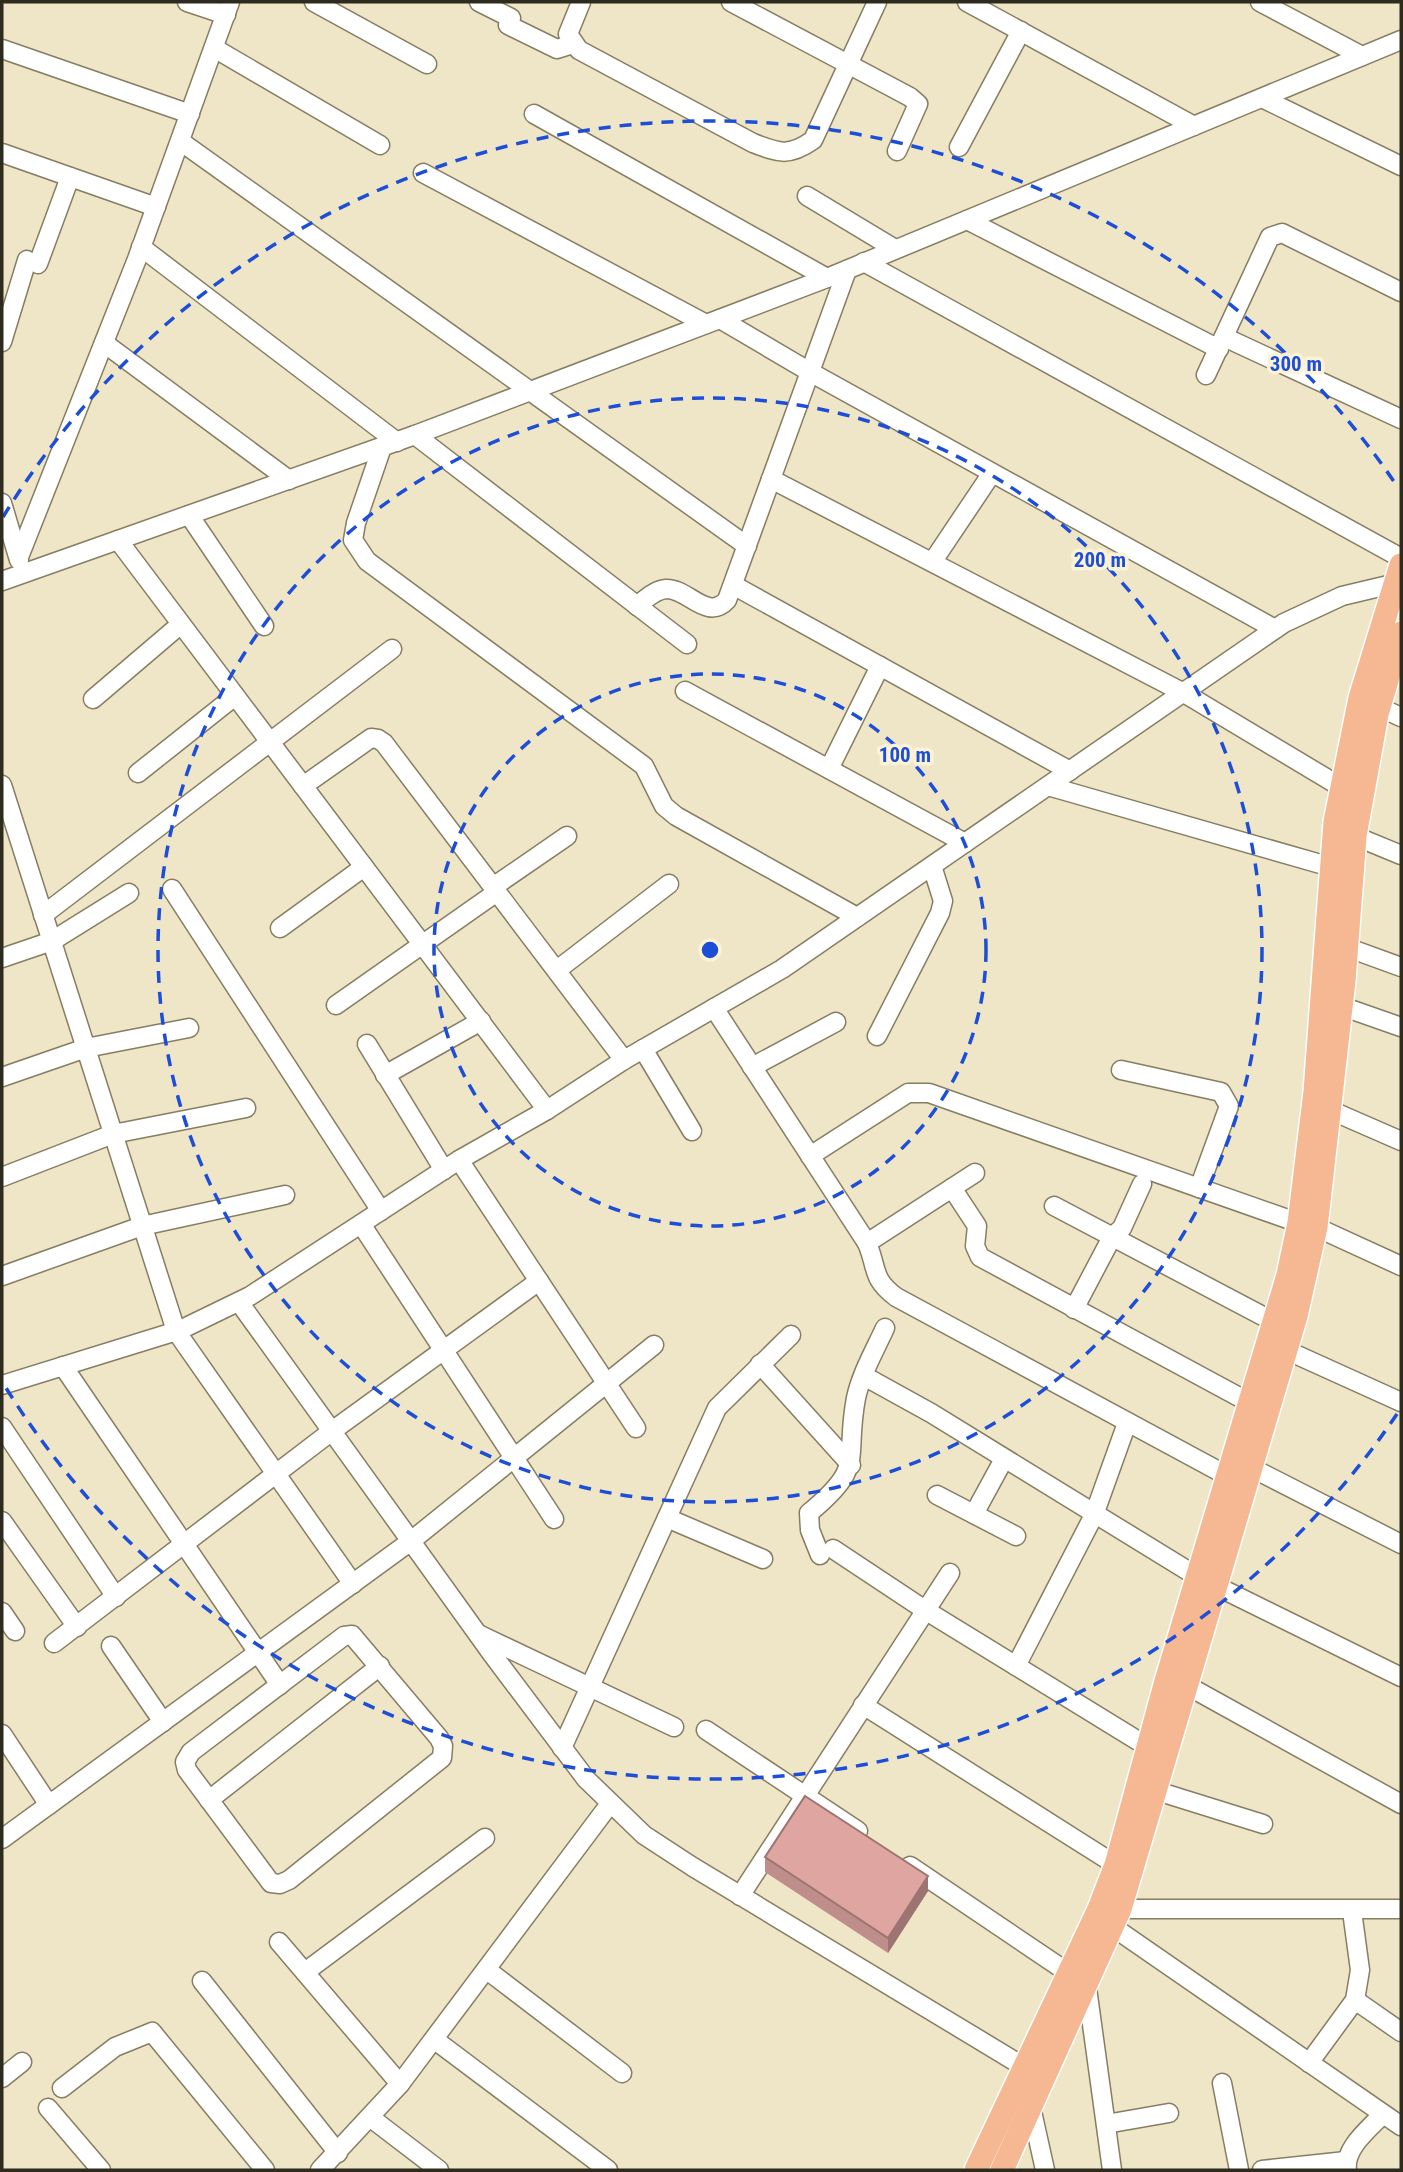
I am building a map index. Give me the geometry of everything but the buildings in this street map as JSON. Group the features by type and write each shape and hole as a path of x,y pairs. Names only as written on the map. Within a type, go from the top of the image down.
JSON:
{"main road":[{"path":"1242,1476 1251,1404 1308,1225 1331,867 1341,787 1360,698 1399,577"},
{"path":"1112,1913 1116,1865 1148,1747 1208,1581 1286,1350 1330,1110 1355,836 1379,707 1401,633"},
{"path":"976,2170 1026,2068 1078,1981 1112,1913 1157,1790 1188,1686 1208,1581"},
{"path":"1002,2170 1031,2107 1078,1981"}],"street":[{"path":"21,565 228,8 187,2"},
{"path":"314,2 427,64"},
{"path":"479,2 557,49 573,44"},
{"path":"581,2 569,34 573,44 753,143 777,153 797,152 813,140 877,2"},
{"path":"731,2 849,63 918,104 897,151"},
{"path":"967,2 1194,126"},
{"path":"1260,2 1362,56"},
{"path":"959,147 1021,31"},
{"path":"2,581 21,565 118,540 289,480 415,435 827,278 1401,40"},
{"path":"214,48 380,145"},
{"path":"2,49 190,114"},
{"path":"1262,98 1401,166"},
{"path":"534,114 827,278"},
{"path":"180,141 747,546"},
{"path":"2,153 156,207"},
{"path":"424,173 810,372 1275,629"},
{"path":"2,342 70,177"},
{"path":"807,196 895,249"},
{"path":"967,220 1222,343 1401,419"},
{"path":"1206,375 1270,237 1275,234 1282,233 1401,292"},
{"path":"141,247 390,444"},
{"path":"864,262 1401,558"},
{"path":"637,606 663,589 673,589 709,608 722,606 733,585 847,270"},
{"path":"104,343 289,480"},
{"path":"415,435 687,644"},
{"path":"390,444 356,523 353,540 358,551 644,766 664,806 676,816 857,917"},
{"path":"933,561 992,473"},
{"path":"771,479 1184,693 1341,787"},
{"path":"2,503 21,565"},
{"path":"189,515 264,626"},
{"path":"118,540 547,1110"},
{"path":"2,1385 176,1331 239,1302 452,1165 547,1110 624,1060 782,969 1275,629 1317,605 1399,577"},
{"path":"733,585 1070,771"},
{"path":"93,699 181,624"},
{"path":"43,915 392,649"},
{"path":"829,769 880,666"},
{"path":"685,691 965,843"},
{"path":"138,773 235,696"},
{"path":"1379,707 1401,717"},
{"path":"303,786 371,738 378,738 624,1060"},
{"path":"2,785 176,1331 353,1584"},
{"path":"1048,786 1331,867"},
{"path":"336,1006 423,945 567,836"},
{"path":"1355,836 1401,855"},
{"path":"877,1036 940,913 943,901 932,866"},
{"path":"280,928 364,867"},
{"path":"557,970 668,884"},
{"path":"172,889 381,1211"},
{"path":"2,958 52,941 129,893"},
{"path":"1346,947 1401,967"},
{"path":"1341,1006 1401,1027"},
{"path":"714,1008 867,1243 875,1276 881,1286 896,1297 1127,1423 1401,1544"},
{"path":"385,1075 481,1021"},
{"path":"752,1067 836,1022"},
{"path":"2,1077 86,1048 188,1028"},
{"path":"367,1044 385,1075 538,1281 636,1428"},
{"path":"643,1049 692,1131"},
{"path":"1121,1070 1221,1092 1228,1098 1229,1106 1199,1188"},
{"path":"810,1156 908,1093 929,1093 1308,1225 1401,1266"},
{"path":"2,1177 113,1134 246,1108"},
{"path":"1330,1110 1401,1141"},
{"path":"867,1243 975,1173"},
{"path":"1074,1309 1112,1237 1122,1228 1142,1184"},
{"path":"952,1188 977,1226 975,1246 980,1257 1251,1404"},
{"path":"2,1276 142,1226 285,1195"},
{"path":"1054,1206 1276,1323"},
{"path":"361,1224 554,1519"},
{"path":"54,1643 332,1431 538,1281"},
{"path":"239,1302 477,1633 562,1748 609,1805 644,1835 740,1896 1026,2068"},
{"path":"885,1328 856,1397 851,1465 841,1484 809,1513 810,1530 827,1552 1148,1747"},
{"path":"562,1748 717,1408 791,1335"},
{"path":"2,1839 411,1541 654,1345"},
{"path":"1286,1350 1401,1402"},
{"path":"760,1364 851,1465"},
{"path":"63,1366 280,1685"},
{"path":"864,1376 1208,1581 1401,1677"},
{"path":"1016,1666 1094,1515 1127,1423"},
{"path":"2,1427 117,1597"},
{"path":"974,1514 1004,1459"},
{"path":"937,1494 1016,1536"},
{"path":"667,1518 763,1559"},
{"path":"2,1521 77,1627"},
{"path":"740,1896 950,1573"},
{"path":"2,1612 15,1631"},
{"path":"477,1633 674,1727"},
{"path":"352,1635 358,1639 443,1746 442,1758 289,1880 280,1884 271,1883 187,1770 185,1762 191,1752 280,1685 344,1636 352,1635"},
{"path":"111,1646 163,1722"},
{"path":"209,1800 380,1666"},
{"path":"1188,1686 1401,1804"},
{"path":"863,1705 1116,1865"},
{"path":"706,1730 873,1841"},
{"path":"2,1734 49,1805"},
{"path":"1157,1790 1263,1824"},
{"path":"320,2170 371,2118 435,2040 609,1805"},
{"path":"305,1972 485,1838"},
{"path":"896,1857 1078,1981 1106,2124 1112,2170"},
{"path":"1112,1913 1401,1909"},
{"path":"1309,2063 1355,2000 1360,1970 1352,1911"},
{"path":"1112,1913 1309,2063 1401,2126"},
{"path":"279,1942 400,2084"},
{"path":"487,1970 622,2073"},
{"path":"202,1981 338,2153"},
{"path":"1355,2000 1401,2032"},
{"path":"62,2088 115,2047 152,2032 265,2170"},
{"path":"435,2040 608,2170"},
{"path":"2,2078 22,2062"},
{"path":"1223,2083 1239,2170"},
{"path":"1031,2107 1045,2170"},
{"path":"47,2109 102,2170"},
{"path":"1106,2124 1169,2113"},
{"path":"1262,2170 1346,2166 1351,2150 1383,2114"},
{"path":"371,2118 439,2170"}]}
